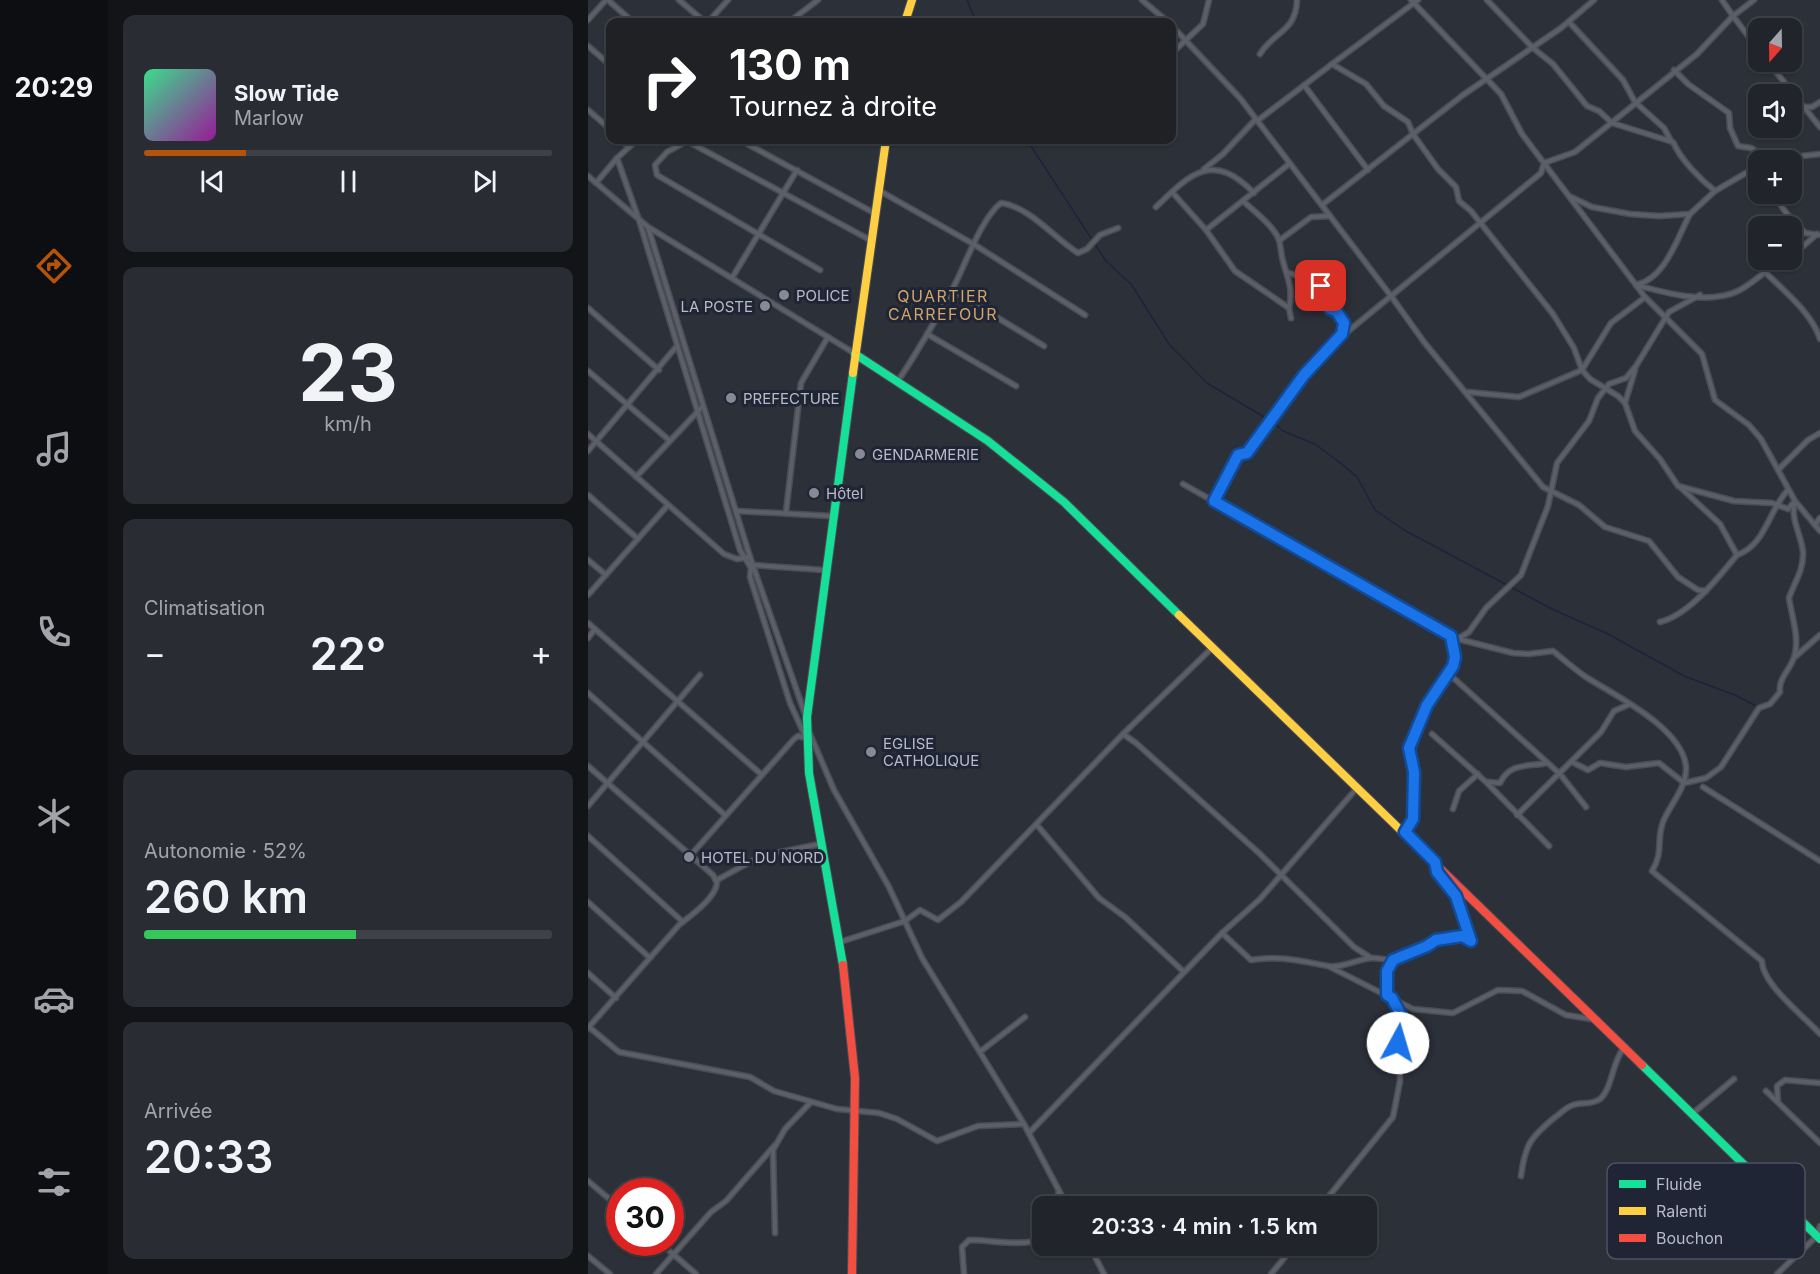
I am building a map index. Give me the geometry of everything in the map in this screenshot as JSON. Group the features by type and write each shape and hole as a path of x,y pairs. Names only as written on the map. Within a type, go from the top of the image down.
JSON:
{"highway":[{"path":"906,18 912,0"},
{"path":"852,1274 856,1112 854,1066 840,942 820,844 809,773 807,721 832,516 885,144"},
{"path":"855,354 988,441 1045,484 1405,832 1742,1163"},
{"path":"1805,1224 1818,1237"}],"street":[{"path":"588,20 607,0 628,18"},
{"path":"679,0 701,18"},
{"path":"710,18 728,0"},
{"path":"794,18 818,0"},
{"path":"1142,0 1163,18"},
{"path":"1176,50 1203,24 1209,0"},
{"path":"1260,54 1265,46 1288,28 1297,12 1297,0"},
{"path":"1487,0 1533,48 1552,64 1587,106 1599,111 1612,123 1672,141"},
{"path":"1322,205 1487,79 1569,22 1594,0"},
{"path":"1722,0 1748,36"},
{"path":"1544,163 1575,152 1704,48 1733,16 1754,0"},
{"path":"1156,207 1172,192 1223,154 1256,120 1414,1 1501,94 1522,134 1635,285 1702,354 1715,400 1749,425 1772,455 1795,501 1820,531"},
{"path":"1569,22 1623,80 1635,102 1664,128 1700,180 1715,191"},
{"path":"1176,31 1240,98 1424,342 1536,479 1553,493 1579,505 1605,527 1649,541 1678,577 1698,590 1706,591"},
{"path":"588,46 606,62"},
{"path":"1332,64 1366,84 1384,106 1408,122 1413,134 1438,169 1456,187 1460,201 1553,314 1574,348 1582,370 1590,379 1606,388 1625,404 1635,431 1660,459 1678,486 1720,524 1737,555"},
{"path":"1674,70 1688,84 1729,113 1730,128 1738,146 1755,150"},
{"path":"1776,72 1820,127"},
{"path":"1304,85 1368,170"},
{"path":"1803,107 1812,108 1820,102"},
{"path":"588,110 606,126"},
{"path":"625,144 628,147"},
{"path":"596,183 616,158 632,144"},
{"path":"682,144 667,152 656,165 657,175 759,232 820,270"},
{"path":"692,144 782,195 873,241"},
{"path":"748,144 876,214"},
{"path":"1802,156 1820,154"},
{"path":"616,158 639,220 696,412 743,559 751,568 750,577 790,703 807,738"},
{"path":"1214,501 1238,455 1247,453 1304,375 1342,334 1541,173 1544,163"},
{"path":"1206,230 1289,164"},
{"path":"1203,170 1219,169 1234,174 1254,193"},
{"path":"732,278 797,170"},
{"path":"1635,285 1647,282 1670,255 1690,214 1715,191 1748,172"},
{"path":"588,176 648,227 855,354"},
{"path":"879,191 975,245 1085,315"},
{"path":"1172,192 1206,230 1220,253 1243,279 1289,308"},
{"path":"1570,197 1592,207 1630,214 1659,216 1690,214"},
{"path":"1243,201 1273,228 1280,240 1282,260 1289,273 1292,297 1289,308 1291,318"},
{"path":"898,381 952,290 995,208 1001,203 1009,204 1034,220 1078,253 1087,249 1100,235 1118,228"},
{"path":"1781,204 1805,233 1818,235"},
{"path":"1280,240 1311,217 1330,216"},
{"path":"648,227 750,557 795,692 834,790 905,921 927,967 1024,1124 1062,1196"},
{"path":"1802,248 1818,235"},
{"path":"1635,285 1674,295 1723,295 1737,291 1768,270"},
{"path":"1765,272 1799,307 1817,329 1820,339"},
{"path":"1289,273 1304,278 1319,277 1330,309 1337,312 1344,323 1342,334"},
{"path":"952,290 1044,346"},
{"path":"1458,639 1469,632 1486,608 1521,575 1553,493 1553,478 1557,463 1589,421 1598,398 1609,384 1626,378 1636,366 1669,312 1700,295"},
{"path":"1467,392 1519,397 1582,370 1611,323 1645,297"},
{"path":"588,309 659,370"},
{"path":"927,334 1016,386"},
{"path":"786,512 801,383 828,337"},
{"path":"588,451 677,347"},
{"path":"1625,404 1636,366"},
{"path":"588,371 669,440"},
{"path":"636,477 703,406"},
{"path":"1778,470 1808,440 1820,433"},
{"path":"588,434 724,554 743,559 750,557"},
{"path":"1183,484 1451,636 1513,653 1552,651 1582,674 1659,723 1678,748 1686,766 1684,783 1664,822 1660,854 1652,871 1762,961 1762,970 1774,988 1793,1004 1820,1034"},
{"path":"1678,486 1734,501 1788,509 1795,501"},
{"path":"1660,622 1706,591 1737,555 1749,551 1778,506 1779,499 1788,490"},
{"path":"588,495 638,539"},
{"path":"1795,501 1792,513 1803,553 1798,583 1789,598 1797,637 1795,656"},
{"path":"588,595 668,506"},
{"path":"736,511 832,516"},
{"path":"1815,525 1820,518"},
{"path":"588,560 606,576"},
{"path":"753,565 825,570"},
{"path":"588,623 762,775"},
{"path":"588,638 595,629"},
{"path":"1684,783 1706,778 1722,767 1759,708 1770,704 1780,692 1778,683 1795,656 1820,635"},
{"path":"1405,832 1413,819 1414,772 1410,745 1427,705 1448,673 1455,657 1451,636"},
{"path":"840,942 905,921 920,910 938,920 994,871 1123,734 1214,646"},
{"path":"1448,673 1560,774 1586,807"},
{"path":"588,806 700,675"},
{"path":"588,693 725,815"},
{"path":"1517,815 1601,732 1614,711 1630,704"},
{"path":"1123,734 1136,743 1282,874 1354,946 1371,958"},
{"path":"1432,734 1478,774 1549,846"},
{"path":"690,855 794,739 798,736 807,738"},
{"path":"1572,762 1588,770 1600,763 1626,767 1659,763 1684,783"},
{"path":"1486,782 1500,783 1504,775 1520,765 1548,763"},
{"path":"588,766 717,879"},
{"path":"1453,809 1459,797 1459,791 1478,774"},
{"path":"1703,786 1820,861"},
{"path":"1029,1133 1282,874 1358,788"},
{"path":"1036,825 1099,898 1125,917 1184,972"},
{"path":"588,836 683,922"},
{"path":"717,879 761,856 820,844"},
{"path":"1330,967 1371,958 1393,960 1436,940 1462,936 1471,941 1461,905 1437,872 1435,862"},
{"path":"717,879 715,892 695,914 683,922 588,1027 619,1052 750,1077 774,1091 811,1102 856,1112 879,1113 897,1119 937,1141 978,1126 1024,1124"},
{"path":"588,902 650,958"},
{"path":"1222,933 1251,960 1270,956 1281,959 1289,957 1330,967 1413,1009 1454,1012 1498,990 1522,991 1566,1015 1595,1020"},
{"path":"1329,1196 1393,1117 1400,1081 1398,1043 1407,1027 1389,997 1387,971 1393,960"},
{"path":"588,973 616,998"},
{"path":"981,1051 1025,1017"},
{"path":"1521,1176 1526,1148 1533,1136 1570,1106 1592,1103 1601,1098 1607,1089 1615,1061 1624,1048"},
{"path":"1692,1114 1734,1079"},
{"path":"1778,1102 1776,1086 1785,1080 1820,1083"},
{"path":"1766,1091 1820,1143"},
{"path":"684,1241 711,1212 726,1201 775,1145 785,1129 811,1102"},
{"path":"775,1145 772,1154 775,1233"},
{"path":"588,1181 606,1196"},
{"path":"1057,1196 1059,1191"},
{"path":"1805,1249 1818,1237 1820,1226"},
{"path":"964,1274 962,1247 969,1240 998,1240 1022,1244 1032,1242"},
{"path":"588,1256 610,1274"},
{"path":"657,1274 670,1256"},
{"path":"674,1256 696,1274"},
{"path":"1095,1256 1104,1274"},
{"path":"1271,1274 1286,1256"},
{"path":"1777,1274 1794,1259"}],"waterway":[{"path":"967,0 974,18"},
{"path":"1030,144 1106,261 1131,284 1169,344 1207,383 1269,420"},
{"path":"1273,422 1283,431 1315,444 1343,465 1357,477 1375,510 1404,530 1552,609 1608,634 1684,676 1735,695 1758,707"}],"traffic: fast":[{"path":"855,354 988,441 1064,502 1179,615"},
{"path":"843,965 809,773 807,717 853,373"},
{"path":"1642,1065 1742,1163"},
{"path":"1805,1224 1820,1239"}],"traffic: slow":[{"path":"906,18 912,0"},
{"path":"853,373 885,144"},
{"path":"1179,615 1417,846"}],"traffic: jam":[{"path":"1417,846 1642,1065"},
{"path":"843,965 855,1078 852,1274"}],"place":[{"name":"POLICE","path":"784,295"},
{"name":"LA POSTE","path":"765,306"},
{"name":"PREFECTURE","path":"731,398"},
{"name":"GENDARMERIE","path":"860,454"},
{"name":"Hôtel","path":"814,493"},
{"name":"EGLISE CATHOLIQUE","path":"871,752"},
{"name":"HOTEL DU NORD","path":"689,857"}],"district":[{"name":"QUARTIER CARREFOUR","path":"943,305"}],"route":[{"path":"1321,286 1330,309 1337,312 1344,323 1342,334 1323,352 1290,392 1247,453 1238,455 1214,501 1451,636 1455,649 1455,661 1427,705 1409,748 1414,772 1413,819 1405,832 1435,862 1437,872 1456,896 1461,905 1471,941 1462,936 1436,940 1393,960 1387,971 1387,995 1392,998 1397,1012 1407,1027 1398,1043"}]}
